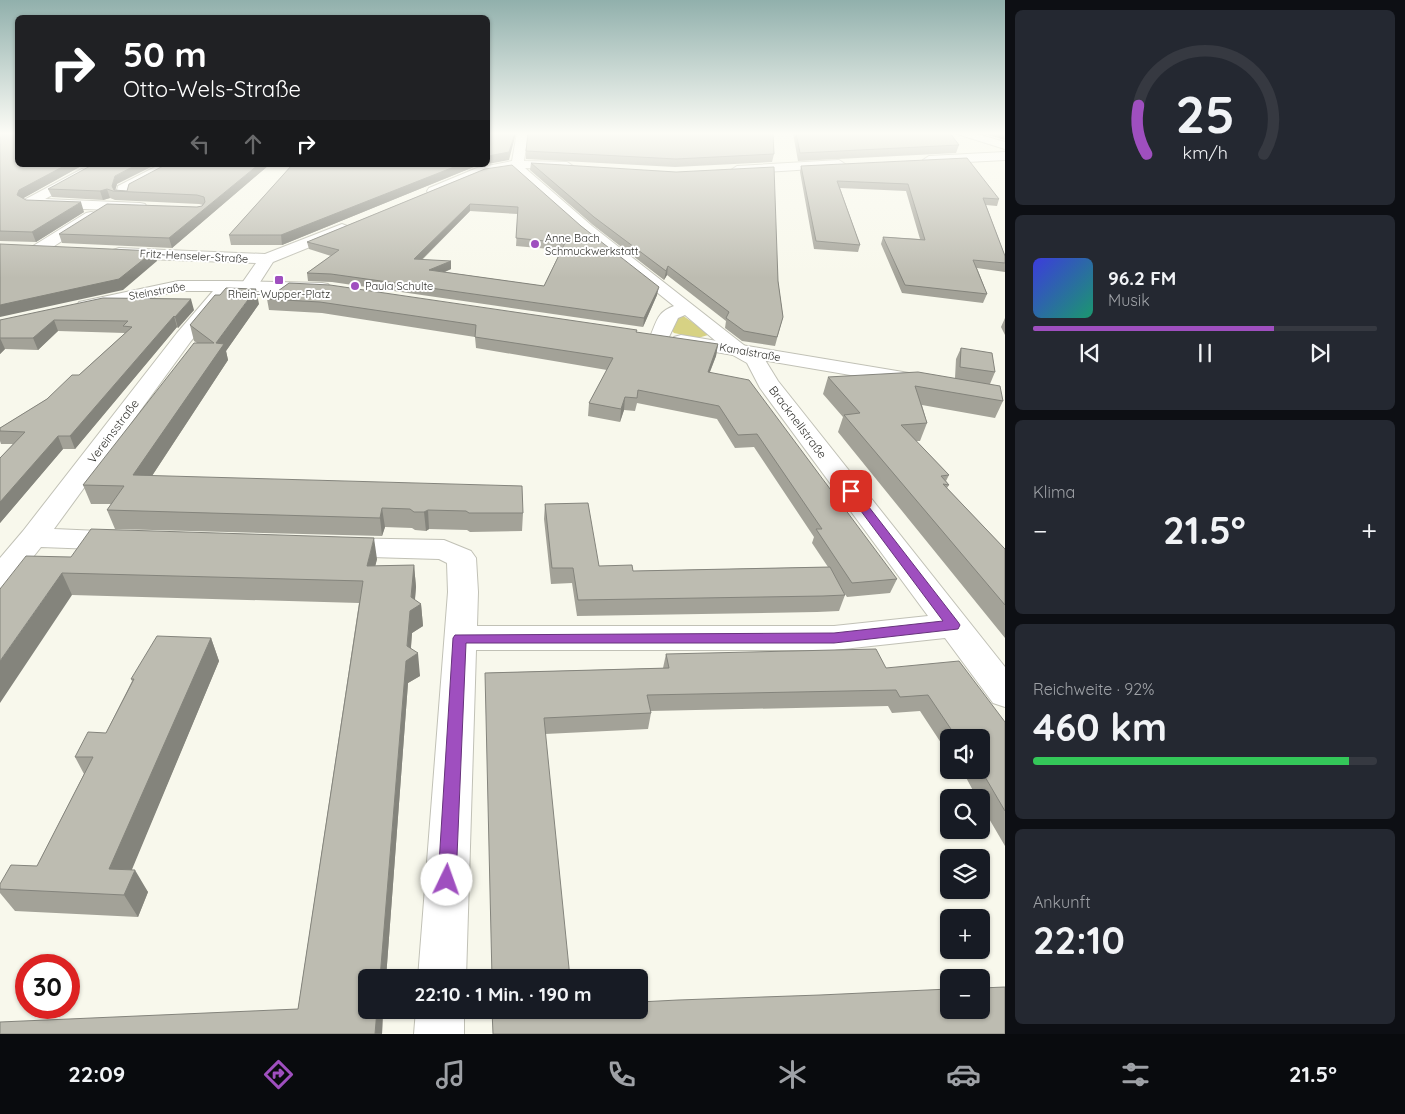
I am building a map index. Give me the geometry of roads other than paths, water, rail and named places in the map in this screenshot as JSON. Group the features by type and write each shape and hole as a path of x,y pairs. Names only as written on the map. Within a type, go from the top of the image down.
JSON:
{"street":[{"path":"67,181 29,203 115,200 152,208"},
{"path":"39,249 115,200 141,189 153,181"},
{"path":"423,195 456,181"},
{"name":"Bracknellstraße","path":"533,181 587,229 688,308 738,350 755,359 768,383 1005,694"},
{"path":"238,286 267,260 351,225"},
{"path":"20,248 68,250"},
{"name":"Fritz-Henseler-Straße","path":"106,252 267,260"},
{"name":"Steinstraße","path":"71,310 178,286 238,286"},
{"path":"238,286 302,287 340,290"},
{"name":"Vereinsstraße","path":"0,578 33,538 184,337 238,286"},
{"name":"Kanalstraße","path":"688,308 670,314 650,336 929,383"},
{"path":"33,538 150,542"},
{"path":"307,546 444,550 461,558 463,592 442,969"},
{"path":"460,638 834,638 954,625"},
{"path":"439,1034 440,1019"}],"place":[{"name":"Anne Bach Schmuckwerkstatt","path":"535,244"},
{"name":"Rhein-Wupper-Platz","path":"279,280"},
{"name":"Paula Schulte","path":"355,286"}]}
